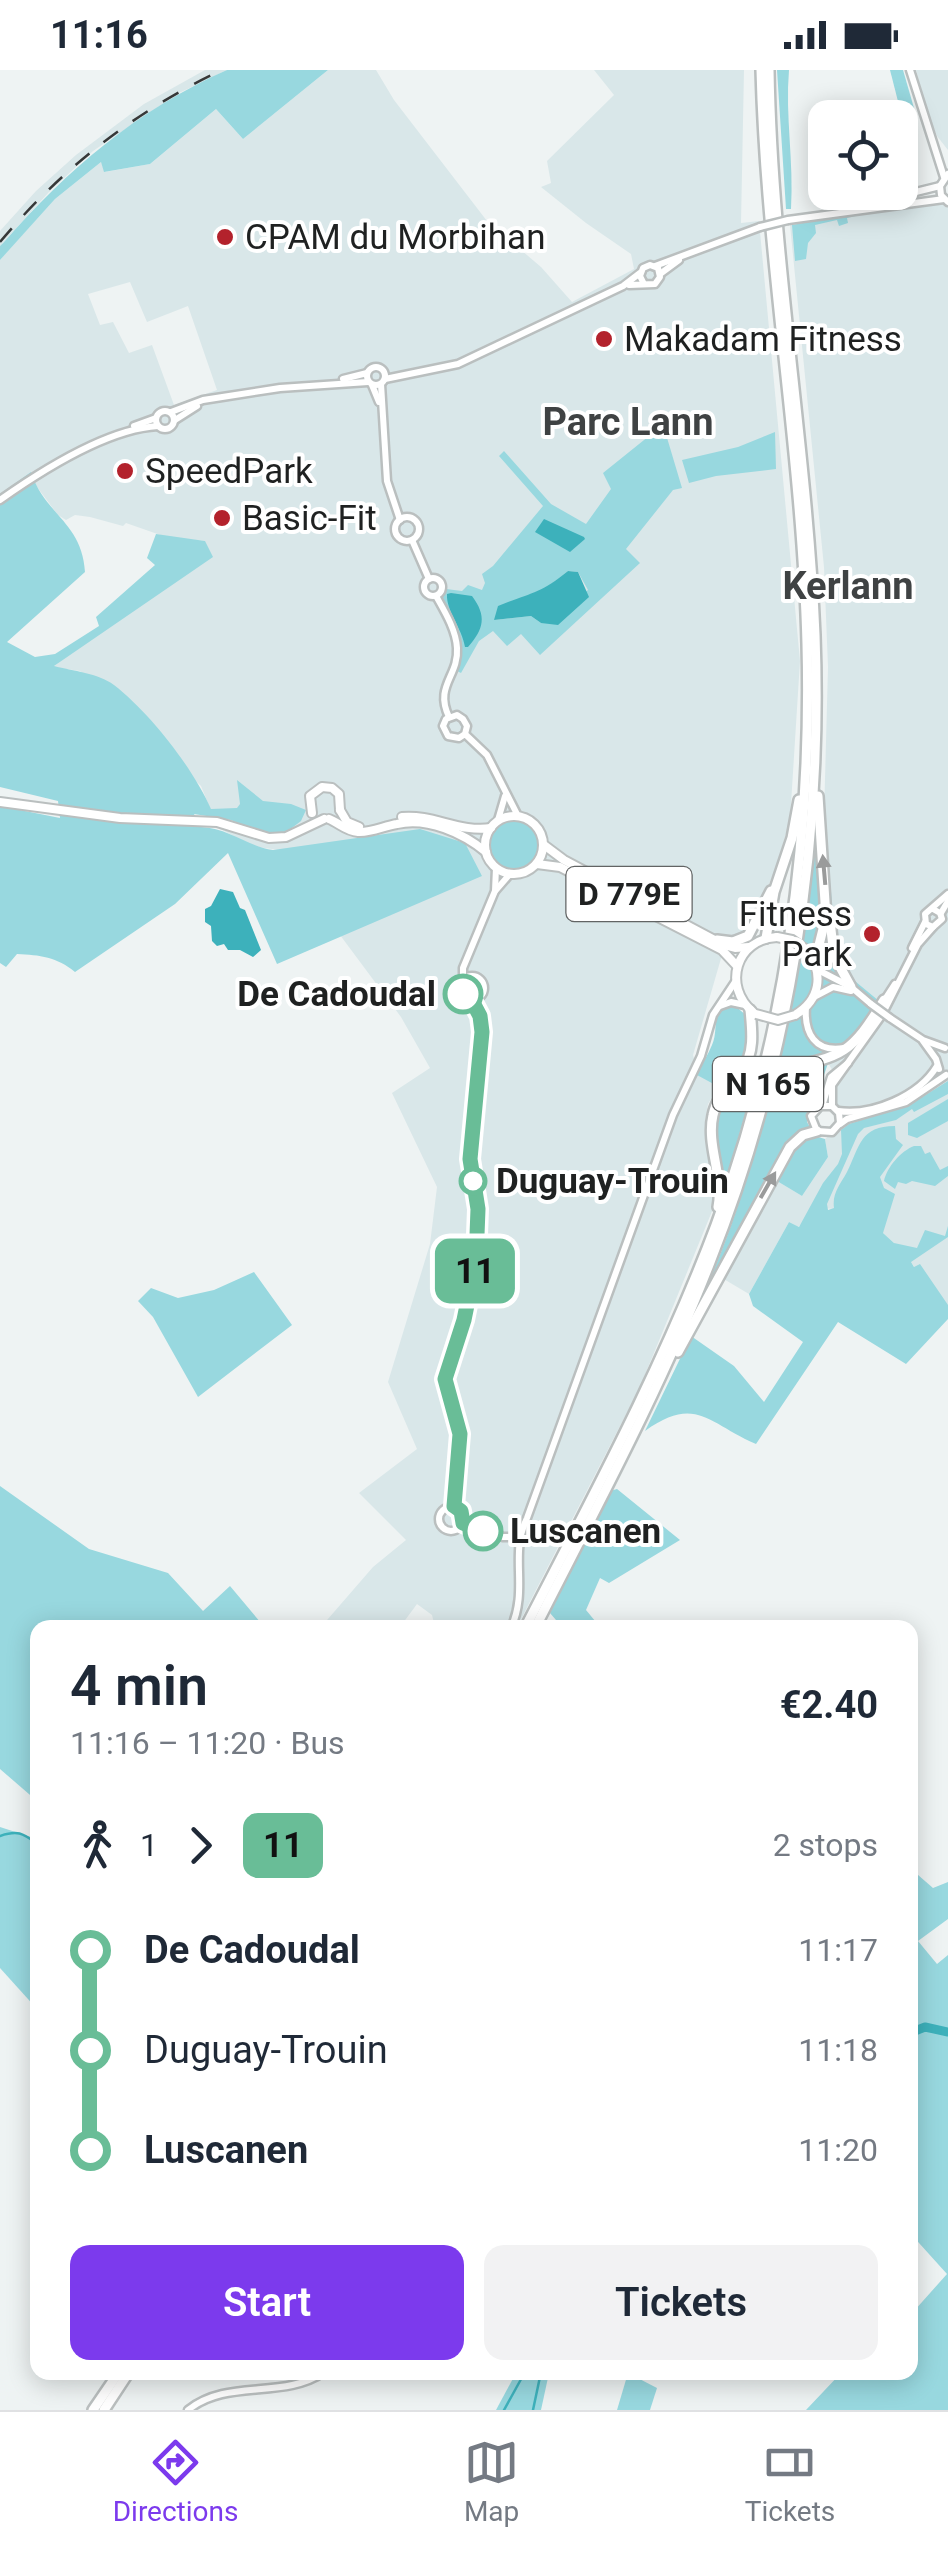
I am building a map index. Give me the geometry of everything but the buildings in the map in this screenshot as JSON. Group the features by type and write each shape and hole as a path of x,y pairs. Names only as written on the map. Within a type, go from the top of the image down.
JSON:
{"highway":[{"name":"N 165","path":"529,1620 657,1366 698,1272 748,1126 777,1009 794,905 807,758 807,655 768,198 761,70"},
{"name":"N 165","path":"539,1620 649,1401 712,1259 767,1086 800,919 815,748 816,664 768,70"},
{"path":"815,748 819,756 826,904 834,956 851,987"},
{"path":"716,940 736,942 748,936 779,876 795,824 802,768 807,758"},
{"path":"772,938 779,876"},
{"path":"814,961 826,904"},
{"path":"715,1106 734,1084 750,1075 840,1055 864,1032 884,1000"},
{"path":"698,1272 720,1196 711,1127 715,1106 748,1057 751,1010"},
{"path":"649,1401 781,1162 796,1141 818,1131"},
{"path":"94,2410 113,2380"},
{"path":"104,2410 124,2380"}],"main road":[{"path":"623,286 647,265 686,256 760,227 940,186 946,175 910,70"},
{"path":"934,145 948,160"},
{"path":"838,211 946,200 940,186"},
{"path":"157,422 162,411 173,416 212,399 376,379 458,364 623,286 655,284 660,274 686,256"},
{"path":"655,266 660,274"},
{"path":"640,272 642,282"},
{"path":"376,379 383,412 387,481 400,520 395,529 404,541 412,540 418,524 410,518 400,520"},
{"path":"0,500 124,429 157,422 169,429 173,416"},
{"path":"412,540 429,579"},
{"path":"429,579 441,584 436,596"},
{"path":"429,579 424,591 436,596 458,651 443,693 449,717"},
{"path":"456,715 464,718 465,734 459,738 448,736 443,726 456,715"},
{"path":"465,734 487,754 518,816"},
{"path":"296,833 312,813 310,796 322,787 339,794 340,810 347,822 360,827 414,816 475,830 518,816 532,821 541,831 544,845 537,864 520,874 496,868"},
{"path":"486,852 485,838 506,795"},
{"path":"0,802 120,818 217,822 269,838 296,833 340,810"},
{"path":"312,813 360,832 423,822 470,839 486,852 496,868 495,891"},
{"name":"D 779E","path":"544,845 564,860 716,940 735,948 749,948"},
{"name":"D 779E","path":"537,864 560,867 722,950 737,966"},
{"path":"454,1506 460,1434 445,1379 464,1320 476,1261 478,1209 470,1159 482,1042 474,999 461,990 466,959 495,891 510,874"},
{"path":"874,1026 925,914 937,912 948,898"},
{"path":"838,1126 832,1085 895,994 918,944 940,924 937,912"},
{"path":"924,922 933,928"},
{"path":"751,1010 736,982 737,966 749,948 772,938 792,940 890,1018 922,1040 947,1048 926,1081 908,1094 860,1111 820,1106"},
{"path":"466,959 472,976 483,983 483,993 474,999"},
{"path":"814,961 814,996"},
{"path":"463,980 472,976"},
{"path":"515,1620 519,1608 517,1537 528,1518 709,1024 736,982"},
{"path":"806,1007 805,1025 811,1038 822,1047 836,1050 856,1038 895,984"},
{"path":"718,1007 731,1002 774,1020 795,1015 814,996 833,988 851,990 861,996"},
{"path":"849,1062 831,1077 811,1119 818,1131 830,1133 847,1119 906,1102 947,1075 922,1040"},
{"path":"454,1506 461,1511 463,1523"},
{"path":"454,1506 442,1510 440,1525 454,1531 463,1523"},
{"path":"463,1523 503,1537 517,1537"},
{"path":"188,2410 218,2394 278,2389 309,2380"}],"shaded area":[{"path":"205,70 227,70 177,94 93,151 0,246 0,231 76,155 144,104"},
{"path":"227,70 328,70 243,139 216,109 150,164 104,172 101,162 55,199 0,260 0,246 79,166 163,103"},
{"path":"328,70 376,70 394,100 487,221 541,267 572,302 634,269 631,254 541,187 551,183 547,161 614,95 594,70 744,70 741,223 759,221 800,661 790,820 775,870 749,931 729,941 722,955 693,1055 698,1074 720,1084 708,1104 705,1123 715,1204 640,1387 521,1620 433,1620 417,1604 405,1620 327,1620 373,1567 406,1540 359,1493 417,1449 388,1382 430,1244 437,1187 392,1093 430,1068 401,1017 340,935 482,875 256,847 218,828 201,786 80,671 53,667 205,541 166,537 126,523 123,526 90,517 75,515 66,520 34,483 31,473 0,494 0,260 55,199 101,162 105,172 150,164 216,109 243,139","holes":["130,282 147,322 188,306 217,390 174,405 152,345 129,353 113,322 100,325 88,294"]},
{"path":"777,70 789,70 791,209 786,209"},
{"path":"890,70 903,70 912,100 898,100"},
{"path":"916,70 948,70 948,150 927,112"},
{"path":"933,201 948,206 948,1318 905,1253 883,1233 835,1209 819,1208 798,1227 789,1222 749,1294 722,1278 777,1181 802,1196 828,1157 825,1139 842,1125 840,1108 832,1096 837,1078 828,1063 839,1058 865,992 850,977 836,945 824,817 828,667 824,567 790,225 879,210 918,210 918,204"},
{"path":"855,216 839,226 837,220 815,225 816,233 808,243 806,259 795,261 792,225"},
{"path":"665,431 682,488 673,490 626,549 640,563 540,655 521,634 507,646 493,631 479,641 461,673 457,671 462,644 442,598 446,589 462,591 468,585 482,590 482,574 543,506 499,456 504,451 551,504 586,524 611,489 603,473 649,436","holes":["568,571 578,572 588,590 541,623 531,616 494,620 508,606 539,592"]},
{"path":"775,432 776,469 689,483 682,460 738,447"},
{"path":"31,472 44,498 77,541 85,572 7,642 35,657 55,654 99,626 96,617 155,565 147,558 156,534 205,541 213,557 54,666 101,678 128,697 182,759 211,809 237,808 237,780 263,801 306,810 301,821 284,834 259,832 231,820 194,814 201,827 273,850 420,829 465,843 482,876 277,964 228,853 175,904 75,972 55,960 33,955 17,954 6,967 0,963 0,806 60,818 58,801 0,787 0,494"},
{"path":"544,519 585,539 570,552 535,532"},
{"path":"568,571 578,572 589,597 558,625 541,623 531,616 494,620 498,606 542,589"},
{"path":"447,594 472,596 482,616 480,628 468,647 449,607"},
{"path":"824,817 836,945 850,977 879,1001 857,1046 828,1063 809,1115 807,1122 815,1136 825,1139 828,1157 802,1196 777,1181 722,1278 693,1318 740,1199 759,1138 789,1013 816,823"},
{"path":"514,820 531,828 539,845 531,862 514,870 497,862 489,845 497,828"},
{"path":"220,889 233,892 240,908 245,910 261,950 253,957 212,941 205,909"},
{"path":"734,1005 747,1016 747,1048 741,1063 721,1088 697,1075 712,1045 718,1015"},
{"path":"756,1077 723,1190 716,1140 720,1108 727,1094"},
{"path":"948,1081 948,1094 896,1120 864,1128 858,1134 827,1204 828,1210 834,1208 837,1189 863,1139 875,1130 895,1126 896,1139 903,1145 880,1177 884,1188 895,1194 883,1233 894,1243 917,1248 925,1230 945,1236 948,1226 948,1237 911,1262 914,1267 920,1264 948,1305 948,1319 906,1364 838,1322 756,1444 714,1421 690,1414 662,1420 645,1431 691,1336 734,1366 764,1402 803,1342 753,1306 749,1294 789,1222 799,1227 838,1164 842,1154 841,1130 911,1104"},
{"path":"948,1099 948,1121 917,1138 908,1135 908,1123"},
{"path":"914,1146 921,1146 925,1154 930,1152 940,1170 948,1166 948,1176 935,1186 898,1182 895,1189 884,1181 886,1176 891,1165"},
{"path":"254,1272 292,1325 198,1397 153,1317 138,1301 151,1288 178,1298 214,1290"},
{"path":"0,1486 89,1549 168,1573 203,1611 230,1586 258,1620 30,1620 30,1795 0,1769"},
{"path":"617,1489 680,1540 609,1583 600,1578 586,1610 594,1620 556,1620 550,1613 610,1491"},
{"path":"0,1827 30,1837 30,2001 0,1968"},
{"path":"918,1875 933,1888 948,1882 948,1919 918,1941"},
{"path":"918,1941 937,1964 948,1955 948,2410 806,2410 834,2380 918,2380 918,2307 947,2274 918,2242"},
{"path":"512,2380 547,2380 541,2410 496,2410"},
{"path":"626,2380 642,2380 657,2388 650,2410 617,2410"}],"waterway":[{"path":"0,1836 11,1833 30,1838"},
{"path":"918,2030 925,2027 948,2032"},
{"path":"504,2410 521,2380"},
{"path":"533,2410 539,2380"}],"railway":[{"path":"0,242 48,190 101,144 159,104 222,70"}],"bus line":[{"name":"11","path":"463,994 471,999 482,1029 470,1159 478,1239 464,1320 445,1379 460,1434 454,1506 461,1511 463,1523 483,1531"}],"place":[{"name":"CPAM du Morbihan","path":"225,237"},
{"name":"Makadam Fitness","path":"604,339"},
{"name":"SpeedPark","path":"125,471"},
{"name":"Basic-Fit","path":"222,518"},
{"name":"Fitness Park","path":"872,934"},
{"name":"De Cadoudal","path":"463,994"},
{"name":"Duguay-Trouin","path":"473,1181"},
{"name":"Luscanen","path":"483,1531"}],"district":[{"name":"Parc Lann","path":"628,422"},
{"name":"Kerlann","path":"848,586"}]}
